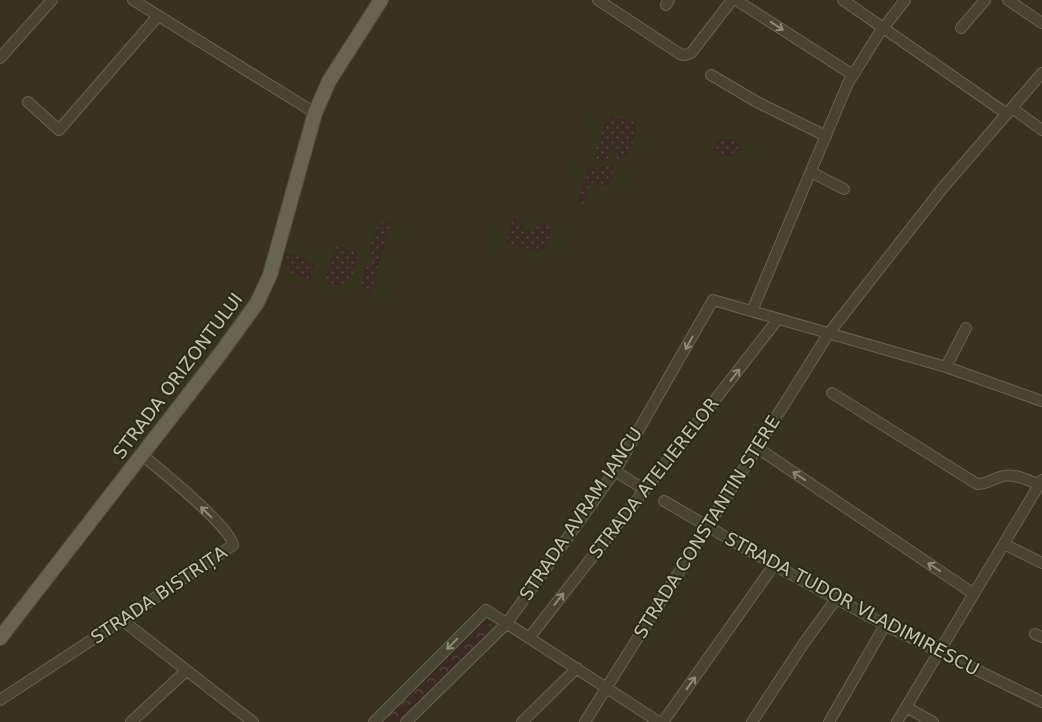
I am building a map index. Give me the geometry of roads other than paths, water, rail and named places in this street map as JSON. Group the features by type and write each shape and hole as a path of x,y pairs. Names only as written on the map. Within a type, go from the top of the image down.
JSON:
{"main road":[{"name":"STRADA ORIZONTULUI","path":"0,638 220,354 257,303 270,275 315,113 329,82 381,0"}],"street":[{"path":"0,58 52,0"},
{"path":"133,0 315,113"},
{"path":"598,0 680,54 685,55 693,50 732,0"},
{"path":"736,0 853,75"},
{"path":"843,0 1009,111 1042,130"},
{"path":"905,0 853,75 752,311 946,367 1042,401"},
{"path":"961,28 985,0"},
{"path":"1008,0 1042,23"},
{"path":"28,102 59,130 158,16"},
{"name":"STRADA CONSTANTIN STERE","path":"585,722 829,332 933,199 1042,74"},
{"path":"710,76 757,102 826,136"},
{"path":"811,172 844,190"},
{"name":"STRADA AVRAM IANCU","path":"406,722 507,623 615,471 713,300 752,311"},
{"name":"STRADA ATELIERELOR","path":"529,638 778,319"},
{"path":"946,367 966,328"},
{"path":"832,393 977,484 988,483 999,477 1007,476 1041,483 897,722"},
{"path":"756,447 974,594"},
{"name":"STRADA BISTRIȚA","path":"0,700 233,545 233,540 222,527 177,484 142,455"},
{"path":"615,471 645,490"},
{"name":"STRADA TUDOR VLADIMIRESCU","path":"664,501 708,528 836,599 1042,702"},
{"path":"1004,544 1042,563"},
{"path":"374,722 486,610 661,722 774,565"},
{"path":"752,722 804,643 836,599"},
{"path":"122,620 253,722"},
{"path":"829,722 885,625"},
{"path":"522,722 577,668"},
{"path":"131,722 186,671"},
{"path":"906,707 933,722"}]}
